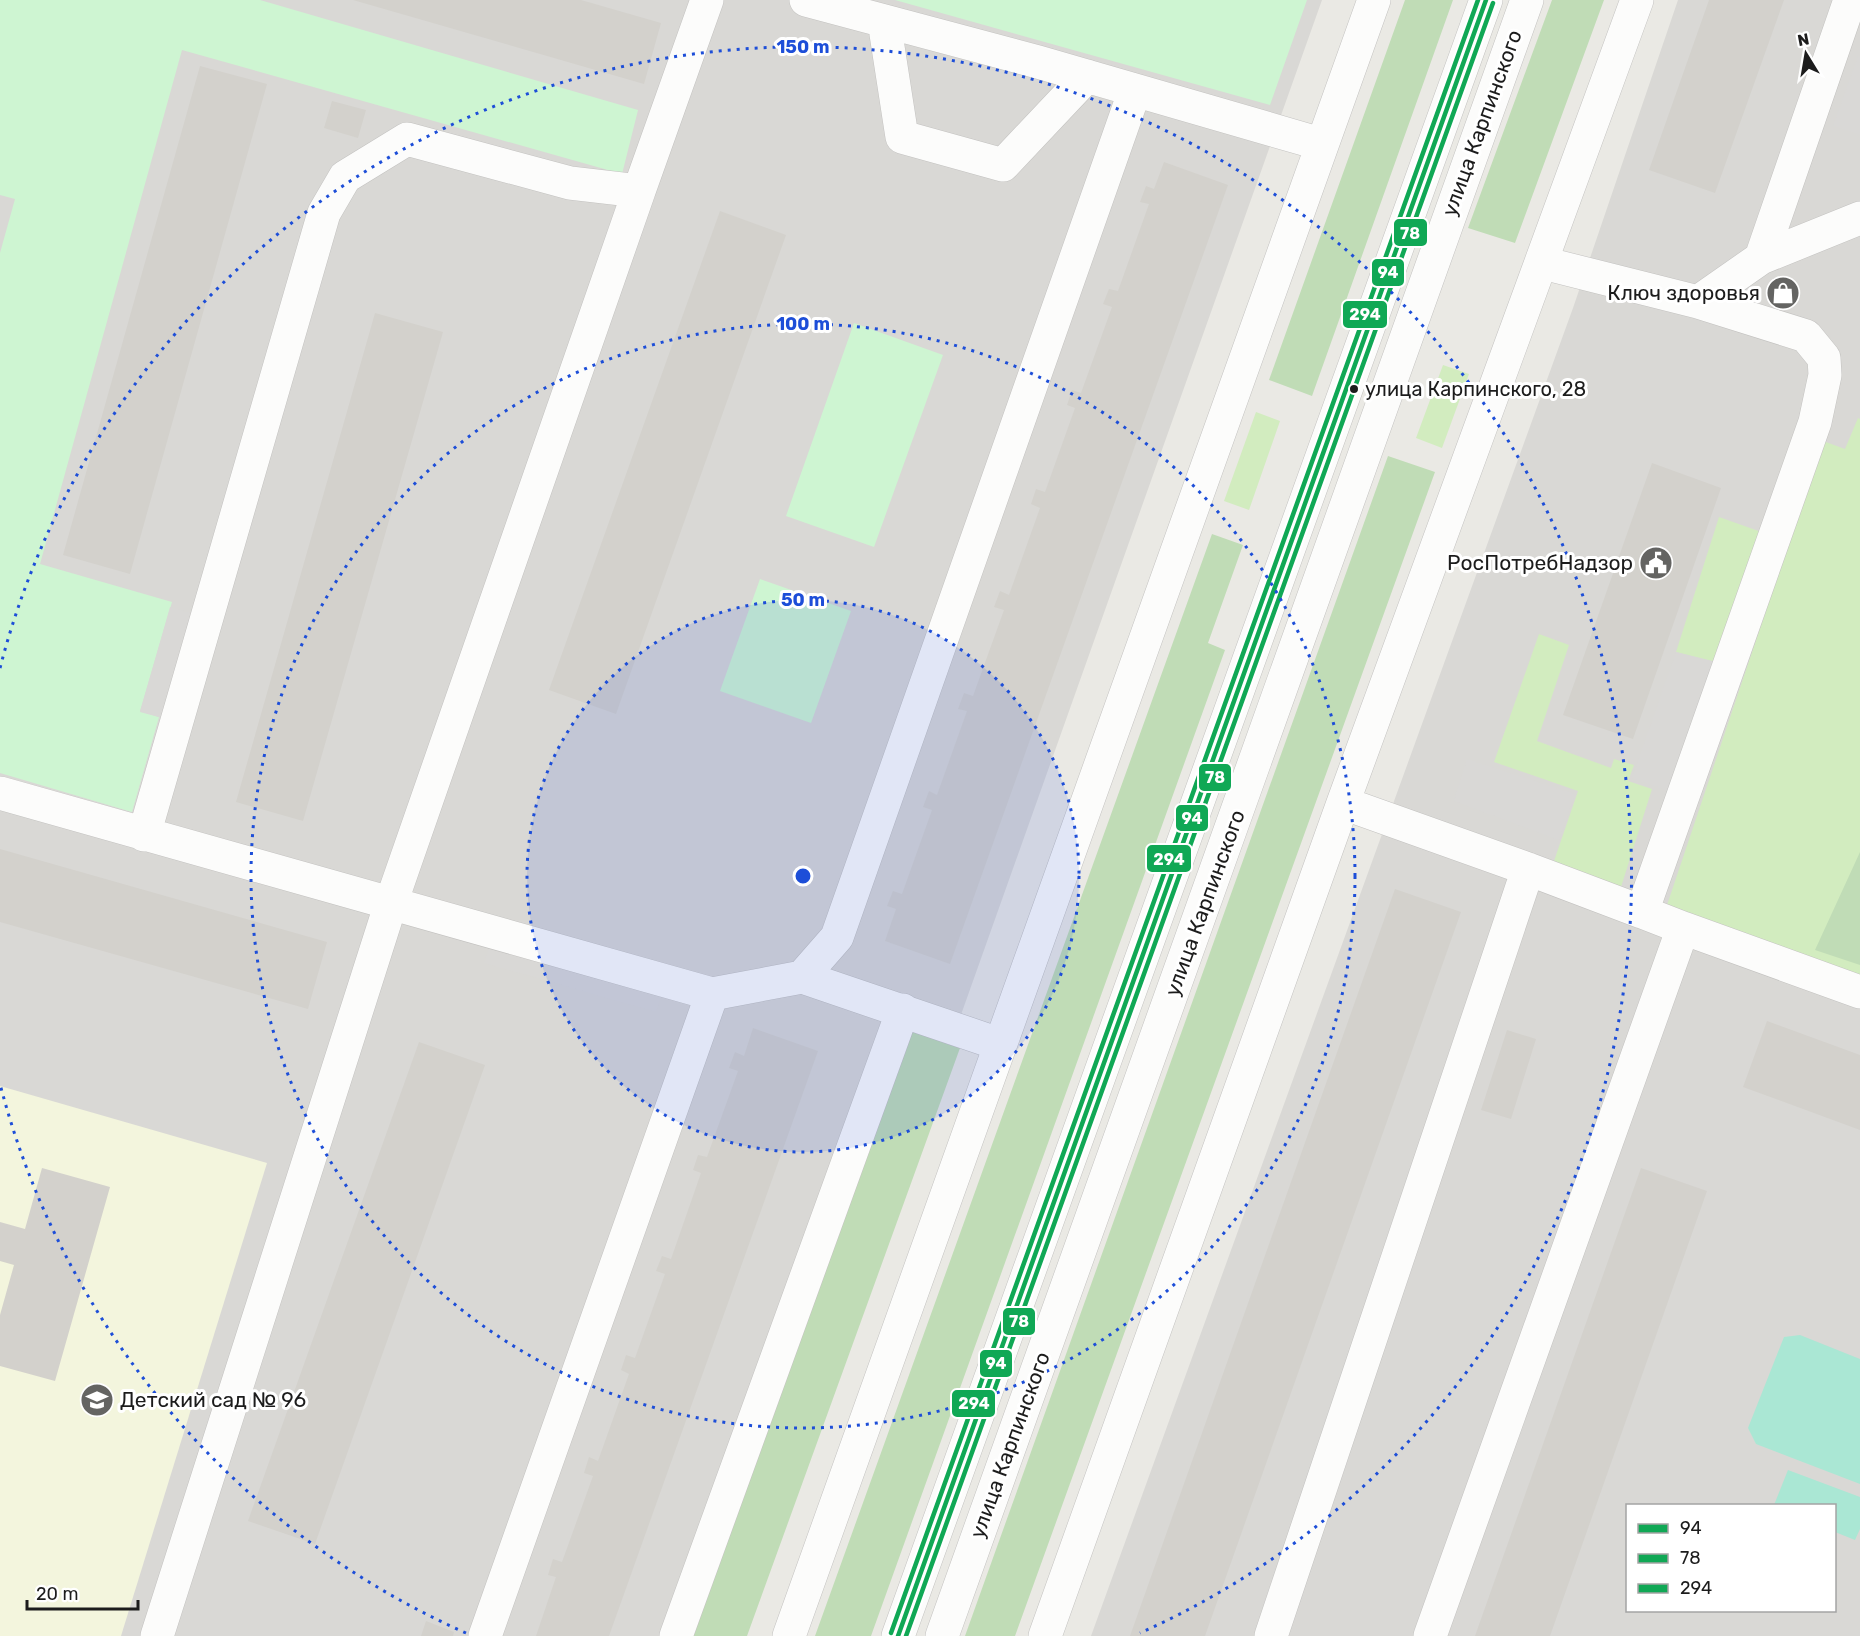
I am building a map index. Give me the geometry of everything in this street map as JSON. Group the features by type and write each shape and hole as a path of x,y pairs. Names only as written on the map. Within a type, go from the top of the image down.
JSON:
{"street":[{"path":"158,1636 391,903 707,0"},
{"path":"806,0 1086,76 1321,144"},
{"path":"789,1636 1374,0"},
{"name":"улица Карпинского","path":"898,1636 1486,0"},
{"name":"улица Карпинского","path":"942,1636 1527,0"},
{"path":"1045,1636 1343,803 1543,263 1637,0"},
{"path":"1761,258 1850,0"},
{"path":"884,21 902,136 1003,165 1086,76"},
{"path":"802,977 837,937 1135,90"},
{"path":"144,835 324,213 345,177 407,139 570,183 639,191"},
{"path":"1698,302 1761,258 1860,218"},
{"path":"1543,263 1698,302 1806,336 1824,358 1825,375 1815,422 1642,912"},
{"path":"0,793 712,994 802,977 999,1044"},
{"path":"1343,803 1860,992"},
{"path":"1271,1636 1528,869"},
{"path":"1430,1636 1683,928"},
{"path":"485,1636 712,994"},
{"path":"676,1636 903,1010"}],"shaded area":[{"path":"0,0 1322,0 740,1636 0,1636"},
{"path":"1678,0 1860,0 1860,1636 1091,1636 1573,308"},
{"path":"1858,56 1860,57 1860,135 1833,126"},
{"path":"170,607 207,618 177,722 140,712"},
{"path":"1676,652 1729,665 1683,796 1632,778"},
{"path":"1467,759 1575,794 1559,840 1454,801"},
{"path":"493,938 664,987 656,1012 484,963"},
{"name":"Детский сад № 96","path":"0,1086 267,1163 121,1636 0,1636"}],"green space":[{"path":"0,0 260,0 638,110 622,174 182,50 40,564 172,602 140,711 159,717 132,812 0,773 0,253 15,199 0,195"},
{"path":"895,0 1307,0 1270,105"},
{"path":"1405,0 1453,0 1312,396 1269,380"},
{"path":"1552,0 1604,0 1515,243 1468,228"},
{"path":"854,323 943,355 874,547 786,516"},
{"path":"1443,365 1469,374 1442,448 1416,438"},
{"path":"1256,412 1280,421 1249,510 1224,501"},
{"path":"1858,418 1860,419 1860,977 1665,911 1823,441 1845,449"},
{"path":"1388,456 1435,472 1015,1636 965,1636"},
{"path":"1719,517 1767,534 1722,664 1676,652"},
{"path":"1212,534 1243,545 1208,643 1225,650 871,1636 815,1636"},
{"path":"760,579 851,611 811,723 720,691"},
{"path":"1539,634 1569,645 1537,741 1611,768 1614,759 1634,765 1628,781 1652,789 1621,887 1554,861 1578,791 1494,762"},
{"path":"1860,852 1860,965 1815,950"},
{"path":"908,1017 964,1037 747,1636 684,1636"},
{"path":"1800,1335 1860,1359 1860,1484 1756,1444 1748,1428 1784,1337"},
{"path":"1788,1470 1860,1497 1860,1529 1855,1540 1836,1532 1836,1504 1774,1504"}],"building":[{"path":"353,0 581,0 661,23 644,84"},
{"path":"1709,0 1784,0 1715,193 1649,170"},
{"path":"200,66 267,84 130,574 63,555"},
{"path":"332,101 366,110 358,138 324,128"},
{"path":"1164,162 1228,185 950,964 885,941 896,909 887,906 893,891 902,894 932,810 923,807 929,791 937,795 967,711 958,709 964,693 973,696 1004,610 994,607 1000,591 1009,595 1040,508 1031,504 1036,489 1045,492 1075,408 1067,405 1072,390 1081,393 1112,307 1103,304 1109,289 1118,291 1149,204 1140,202 1146,186 1154,189"},
{"path":"720,211 786,235 616,714 549,690"},
{"name":"Ключ здоровья","path":"1783,285 1791,293 1783,301 1775,293"},
{"path":"375,313 443,332 303,821 236,802"},
{"name":"РосПотребНадзор","path":"1652,463 1721,488 1633,739 1563,715"},
{"path":"0,849 327,942 308,1009 0,922"},
{"path":"1395,889 1461,912 1205,1636 1130,1636"},
{"path":"1767,1021 1860,1055 1860,1130 1743,1087"},
{"path":"753,1028 818,1051 609,1636 536,1636 556,1577 548,1575 553,1559 562,1562 593,1476 584,1473 589,1457 598,1461 629,1374 621,1370 626,1355 635,1358 665,1274 656,1271 662,1256 671,1259 701,1173 693,1170 698,1155 707,1157 738,1071 729,1068 735,1052 744,1056"},
{"path":"1507,1030 1536,1039 1511,1119 1481,1110"},
{"path":"419,1042 485,1065 315,1544 248,1521"},
{"path":"42,1168 110,1187 55,1381 0,1366 0,1315 14,1265 0,1261 0,1222 25,1229"},
{"path":"1641,1168 1707,1191 1550,1636 1475,1636"},
{"path":"426,1621 454,1632 453,1636 421,1636"}],"transit line":[{"name":"294","path":"891,1633 1478,0"},
{"name":"94","path":"898,1636 1486,0"},
{"name":"78","path":"906,1636 1493,3"}],"place":[{"name":"Ключ здоровья","path":"1783,293"},
{"name":"улица Карпинского, 28","path":"1354,389"},
{"name":"РосПотребНадзор","path":"1656,563"},
{"name":"Детский сад № 96","path":"97,1400"}]}
